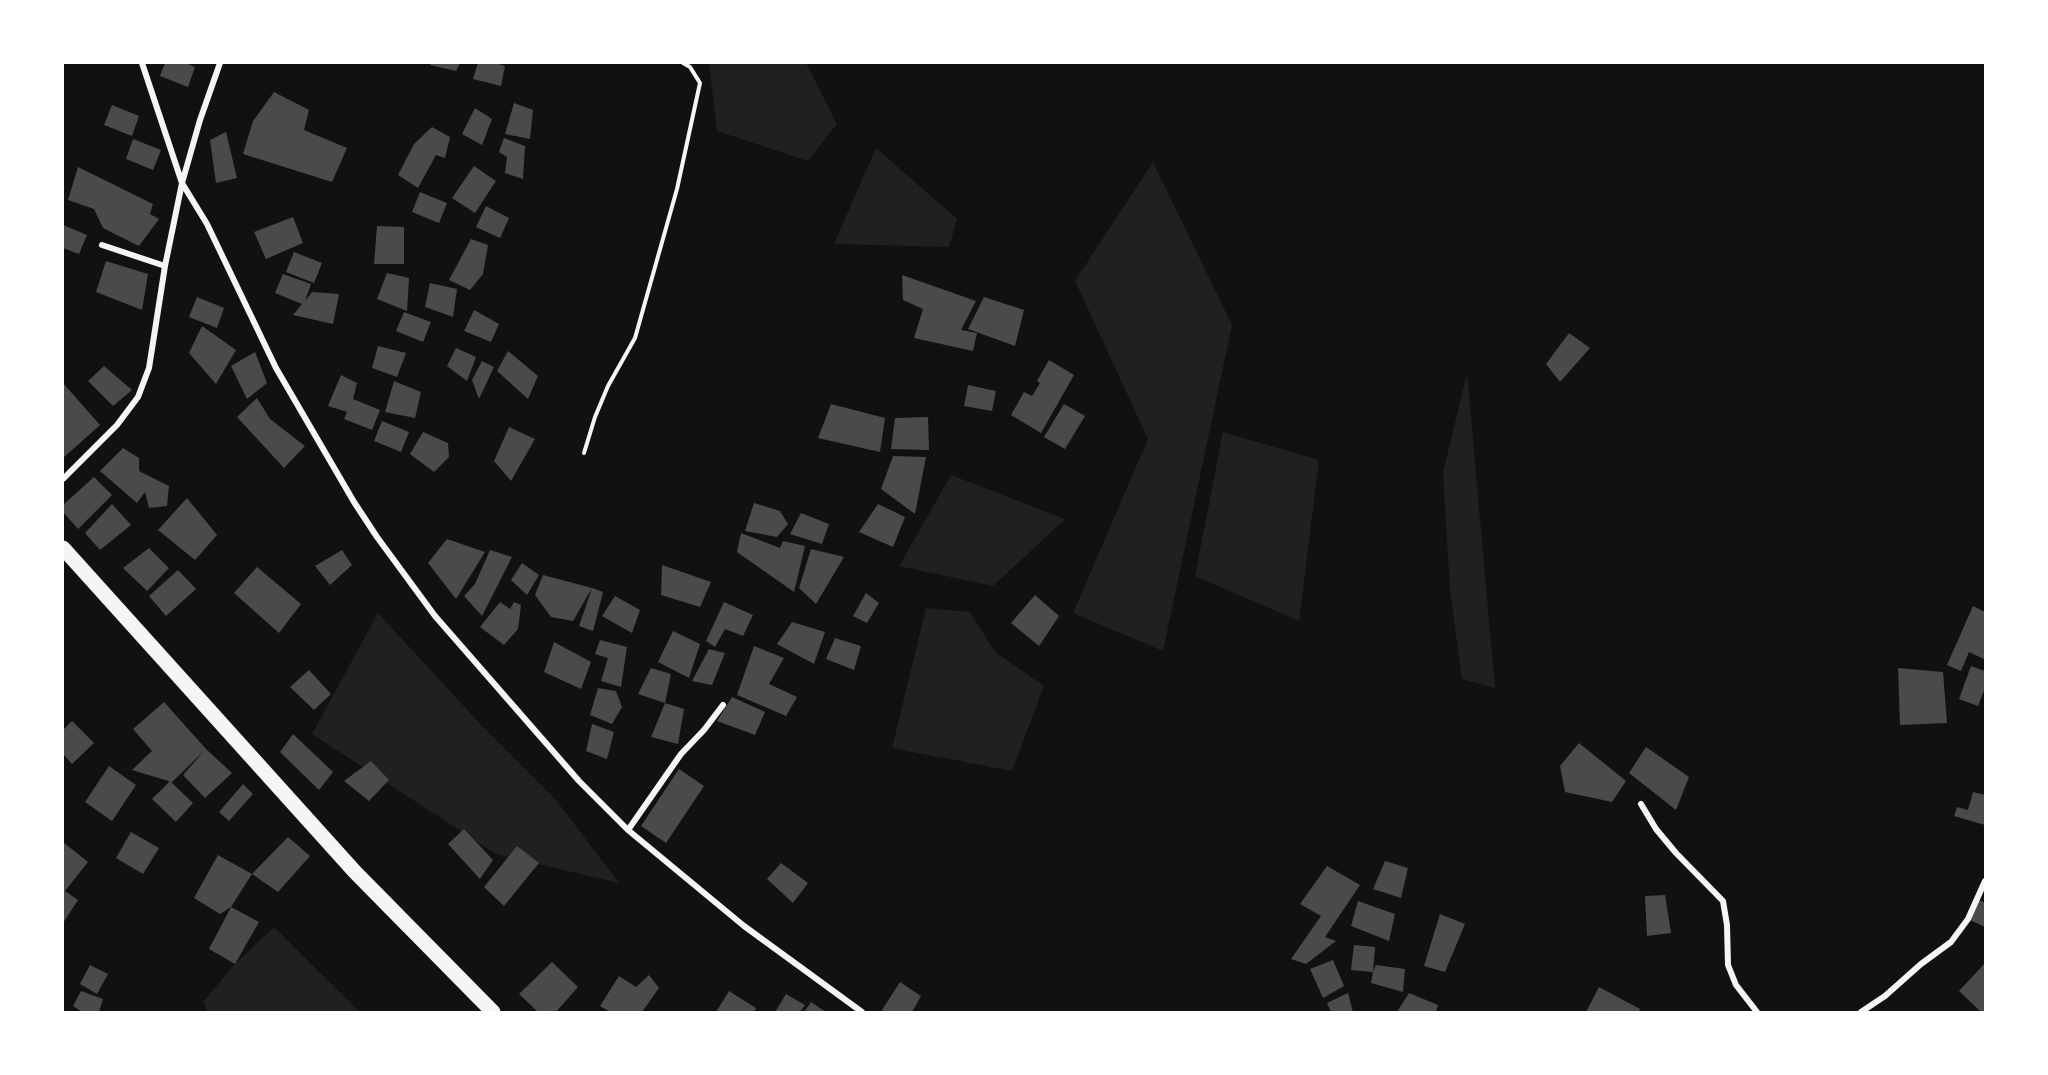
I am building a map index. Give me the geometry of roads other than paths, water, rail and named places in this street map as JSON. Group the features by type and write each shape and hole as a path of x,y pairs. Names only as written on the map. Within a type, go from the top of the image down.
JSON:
{"main road":[{"path":"63,548 355,872 493,1012"}],"street":[{"path":"142,63 182,183 207,224 276,368 334,470 377,537 435,616 579,780 628,830 744,926 862,1012"},
{"path":"63,479 117,425 138,397 149,368 165,267 182,183 200,120 220,63"},
{"path":"102,245 165,267"},
{"path":"628,830 681,754 705,730 723,705"},
{"path":"1641,804 1656,829 1676,853 1723,901 1727,925 1728,965 1736,985 1757,1012"},
{"path":"1861,1012 1885,996 1921,964 1951,942 1968,919 1985,880"}]}
